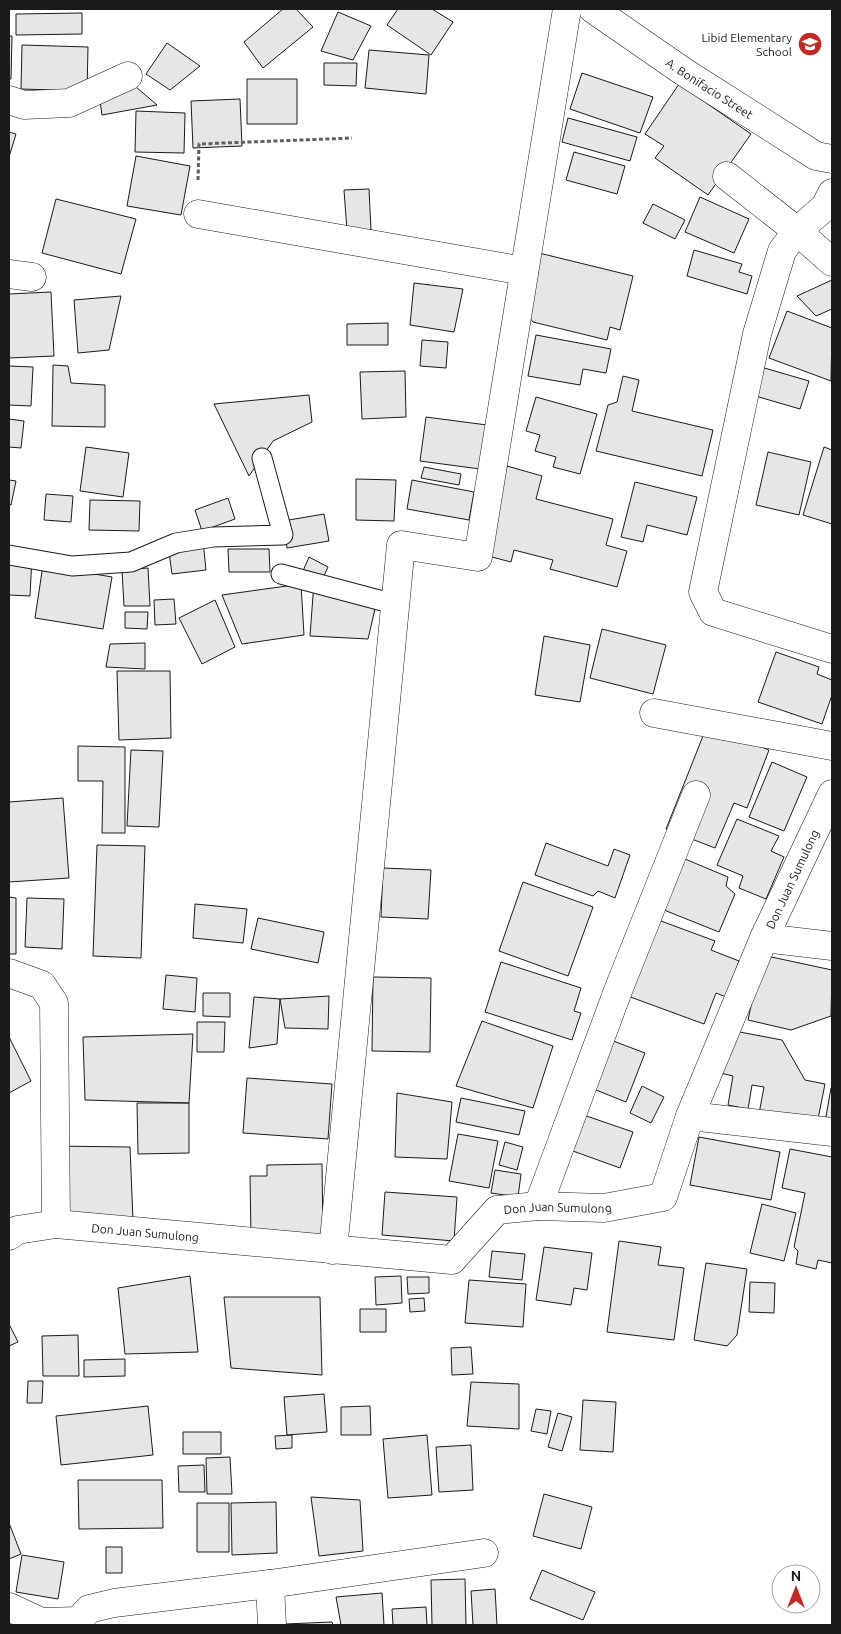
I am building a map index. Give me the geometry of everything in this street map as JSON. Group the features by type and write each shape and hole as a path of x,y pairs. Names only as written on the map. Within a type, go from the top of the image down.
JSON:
{"street":[{"path":"333,1250 401,545 478,558 567,9"},
{"name":"A. Bonifacio Street","path":"593,9 684,72 816,156 832,159"},
{"path":"9,100 24,106 69,103 128,76"},
{"path":"727,176 798,231 832,262"},
{"path":"832,192 825,207 798,231 782,251 757,334 703,592 713,612 832,649"},
{"path":"198,214 524,271"},
{"path":"654,714 832,746"},
{"path":"538,1206 619,988 696,794"},
{"name":"Don Juan Sumulong","path":"9,1236 17,1230 56,1224 452,1260 497,1210 538,1206 604,1208 663,1197 690,1116 764,938 832,794"},
{"path":"764,938 832,946"},
{"path":"9,973 42,985 54,1003 56,1224"},
{"path":"690,1116 832,1132"},
{"path":"9,1608 40,1622 78,1623 89,1610 114,1603 270,1584 484,1552"},
{"path":"270,1584 272,1625"}],"lane":[{"path":"9,555 72,566 131,562 176,543 214,537 283,535 262,458"},
{"path":"281,574 394,604"}],"path":[{"path":"199,144 352,138"}],"building":[{"path":"283,9 296,9 313,27 263,68 244,42"},
{"path":"398,9 432,9 453,22 431,55 387,25"},
{"path":"338,12 371,26 353,60 321,51"},
{"path":"82,13 82,34 16,35 16,14"},
{"path":"9,36 12,36 11,79 9,79"},
{"path":"167,43 200,66 170,90 146,74"},
{"path":"22,45 88,47 87,91 21,89"},
{"path":"369,50 429,55 426,94 365,88"},
{"path":"324,63 357,63 356,86 324,85"},
{"path":"582,73 653,97 640,133 570,109"},
{"path":"247,79 297,79 297,124 247,124"},
{"path":"679,84 751,134 708,195 655,158 664,146 645,134"},
{"path":"136,87 157,105 102,115 99,94"},
{"path":"240,99 242,146 193,148 191,101"},
{"path":"136,111 185,113 184,153 135,152"},
{"path":"568,118 637,137 630,161 562,142"},
{"path":"9,132 16,134 9,157"},
{"path":"574,152 625,166 617,194 566,180"},
{"path":"136,156 190,166 181,215 127,206"},
{"path":"369,189 371,230 347,231 344,190"},
{"path":"700,197 749,219 734,253 685,232"},
{"path":"56,199 136,219 121,274 42,253"},
{"path":"653,204 685,220 675,239 643,223"},
{"path":"694,250 742,264 739,272 752,276 747,294 687,276"},
{"path":"539,253 633,276 620,330 610,327 607,340 533,322 525,312"},
{"path":"832,280 832,309 816,316 797,296"},
{"path":"414,283 463,289 454,332 410,325"},
{"path":"51,292 54,356 9,358 9,294"},
{"path":"121,296 109,350 78,353 74,300"},
{"path":"787,311 832,328 831,381 769,358"},
{"path":"388,323 388,345 347,345 347,324"},
{"path":"536,335 611,349 606,373 583,369 580,385 528,376"},
{"path":"422,340 448,342 446,368 420,366"},
{"path":"53,365 68,366 71,383 105,385 105,427 52,426"},
{"path":"9,366 33,367 31,406 9,405"},
{"path":"761,367 809,381 800,409 752,395"},
{"path":"405,371 406,417 362,419 360,372"},
{"path":"623,376 639,380 632,411 713,430 702,476 596,451 608,405 617,402"},
{"path":"309,395 312,422 273,441 249,476 214,404"},
{"path":"536,397 597,414 580,474 553,467 556,457 535,451 540,435 526,431"},
{"path":"426,417 487,425 480,469 420,461"},
{"path":"9,419 24,421 21,448 9,447"},
{"path":"86,447 129,453 123,497 80,491"},
{"path":"824,447 832,450 832,524 803,515"},
{"path":"768,452 811,462 799,515 756,505"},
{"path":"507,466 542,476 536,499 613,519 606,545 627,551 617,587 550,569 553,560 514,550 511,562 484,555"},
{"path":"424,467 461,474 459,485 421,478"},
{"path":"356,479 396,480 394,521 356,520"},
{"path":"9,480 16,481 11,505 9,504"},
{"path":"412,480 474,492 469,520 407,509"},
{"path":"635,482 697,497 687,535 647,525 643,542 621,537"},
{"path":"46,494 73,496 71,522 44,520"},
{"path":"228,498 235,519 202,531 195,510"},
{"path":"90,500 140,501 139,531 89,530"},
{"path":"324,514 329,541 287,548 283,521"},
{"path":"203,541 206,570 172,574 168,545"},
{"path":"228,549 269,549 270,572 229,572"},
{"path":"9,555 32,556 30,596 9,595"},
{"path":"309,557 328,567 322,580 303,571"},
{"path":"43,565 112,577 103,629 35,618"},
{"path":"148,568 150,606 124,606 122,570"},
{"path":"314,582 379,592 368,639 310,636"},
{"path":"301,584 304,635 242,644 222,595"},
{"path":"174,599 176,624 155,625 154,600"},
{"path":"215,600 235,647 202,664 179,618"},
{"path":"125,612 148,612 147,629 125,628"},
{"path":"602,629 666,645 653,694 590,678"},
{"path":"544,636 590,645 580,702 535,695"},
{"path":"145,643 145,669 106,667 110,644"},
{"path":"776,652 819,667 817,674 832,680 832,695 822,724 758,702"},
{"path":"117,671 170,671 171,738 119,740"},
{"path":"707,726 769,750 747,808 734,803 715,848 666,829"},
{"path":"78,746 125,747 125,833 102,833 103,781 78,781"},
{"path":"131,750 163,751 159,827 127,826"},
{"path":"772,762 807,777 784,831 749,817"},
{"path":"63,798 69,878 9,882 9,802"},
{"path":"737,819 779,836 771,851 784,857 766,899 739,888 743,876 717,865"},
{"path":"546,843 608,866 614,849 630,855 615,898 598,891 593,896 535,875"},
{"path":"97,845 145,846 141,958 93,956"},
{"path":"685,859 728,877 726,886 735,894 719,932 664,910"},
{"path":"383,868 431,870 428,919 381,917"},
{"path":"523,882 593,907 568,976 499,951"},
{"path":"9,897 16,898 16,954 9,954"},
{"path":"27,898 64,899 62,949 25,947"},
{"path":"649,900 661,921 715,941 711,950 739,961 726,997 716,993 704,1024 614,991"},
{"path":"195,904 247,909 243,943 193,938"},
{"path":"258,918 324,932 318,963 251,949"},
{"path":"762,955 832,970 831,1016 791,1030 748,1020"},
{"path":"501,962 581,988 574,1011 581,1013 572,1040 485,1012"},
{"path":"166,975 197,978 195,1012 163,1009"},
{"path":"373,977 431,978 430,1052 372,1051"},
{"path":"203,993 230,993 230,1017 203,1016"},
{"path":"329,996 328,1029 285,1028 280,999"},
{"path":"254,997 280,999 277,1044 249,1048"},
{"path":"482,1021 553,1046 533,1108 456,1086"},
{"path":"197,1022 225,1022 224,1052 197,1052"},
{"path":"729,1030 782,1040 805,1080 825,1084 816,1129 758,1119 764,1087 752,1085 748,1109 728,1105 733,1076 720,1073"},
{"path":"193,1034 189,1103 85,1100 83,1037"},
{"path":"600,1036 645,1053 626,1102 581,1084"},
{"path":"9,1037 31,1081 9,1093"},
{"path":"247,1078 332,1084 328,1139 243,1133"},
{"path":"642,1086 664,1097 651,1123 630,1113"},
{"path":"832,1088 832,1129 824,1128"},
{"path":"397,1093 452,1102 447,1159 395,1157"},
{"path":"461,1098 525,1111 519,1135 456,1122"},
{"path":"137,1103 189,1103 189,1153 138,1154"},
{"path":"572,1111 633,1132 620,1168 559,1146"},
{"path":"458,1134 498,1141 489,1188 449,1181"},
{"path":"699,1137 780,1152 771,1200 690,1185"},
{"path":"505,1142 523,1147 517,1170 499,1165"},
{"path":"54,1146 130,1147 133,1220 57,1216"},
{"path":"790,1149 832,1157 832,1263 818,1260 816,1269 796,1264 798,1251 794,1247 805,1193 782,1188"},
{"path":"322,1164 323,1238 251,1238 250,1176 267,1176 267,1165"},
{"path":"495,1170 521,1174 518,1197 491,1193"},
{"path":"385,1192 457,1197 454,1241 382,1235"},
{"path":"762,1204 796,1213 784,1261 750,1253"},
{"path":"619,1241 661,1247 658,1265 684,1268 674,1340 607,1332"},
{"path":"544,1247 592,1253 587,1290 574,1288 571,1305 536,1300"},
{"path":"492,1251 525,1254 522,1280 489,1277"},
{"path":"706,1263 747,1269 737,1335 727,1346 694,1340"},
{"path":"190,1276 198,1352 125,1354 118,1288"},
{"path":"401,1276 402,1303 376,1305 375,1277"},
{"path":"407,1277 429,1277 429,1293 408,1294"},
{"path":"469,1280 526,1284 523,1327 465,1323"},
{"path":"750,1282 775,1283 774,1313 749,1312"},
{"path":"224,1297 320,1297 322,1375 231,1368"},
{"path":"424,1298 425,1311 410,1312 409,1299"},
{"path":"360,1309 386,1309 386,1332 360,1332"},
{"path":"9,1324 18,1342 9,1346"},
{"path":"78,1335 79,1376 43,1376 42,1336"},
{"path":"471,1347 473,1374 452,1375 451,1348"},
{"path":"125,1359 125,1376 84,1377 84,1360"},
{"path":"28,1381 43,1381 42,1403 27,1403"},
{"path":"471,1382 519,1384 519,1429 467,1426"},
{"path":"324,1394 327,1432 287,1435 284,1397"},
{"path":"583,1400 616,1402 613,1452 580,1450"},
{"path":"148,1406 153,1455 61,1465 56,1416"},
{"path":"370,1406 371,1435 341,1435 341,1407"},
{"path":"536,1409 551,1411 547,1434 531,1431"},
{"path":"558,1413 572,1417 562,1451 548,1447"},
{"path":"183,1432 221,1432 221,1454 183,1454"},
{"path":"292,1435 292,1448 276,1449 275,1436"},
{"path":"427,1435 432,1495 388,1498 383,1439"},
{"path":"471,1445 473,1490 439,1492 436,1447"},
{"path":"230,1457 232,1494 207,1494 206,1458"},
{"path":"204,1465 205,1492 179,1492 178,1466"},
{"path":"78,1480 162,1480 163,1528 79,1529"},
{"path":"544,1494 592,1507 581,1549 533,1536"},
{"path":"311,1497 360,1500 363,1551 319,1556"},
{"path":"276,1502 277,1553 232,1555 231,1503"},
{"path":"197,1503 229,1503 229,1552 197,1552"},
{"path":"9,1523 21,1554 9,1559"},
{"path":"106,1547 122,1547 122,1573 106,1573"},
{"path":"22,1555 64,1562 58,1599 16,1592"},
{"path":"542,1570 595,1592 583,1620 530,1599"},
{"path":"465,1579 466,1625 432,1625 431,1580"},
{"path":"495,1589 497,1625 473,1625 471,1591"},
{"path":"382,1593 384,1625 341,1625 336,1597"},
{"path":"426,1607 427,1625 393,1625 392,1609"},
{"path":"332,1622 333,1625 285,1625 285,1624"}],"place":[{"name":"Libid Elementary School","path":"810,44"}]}
